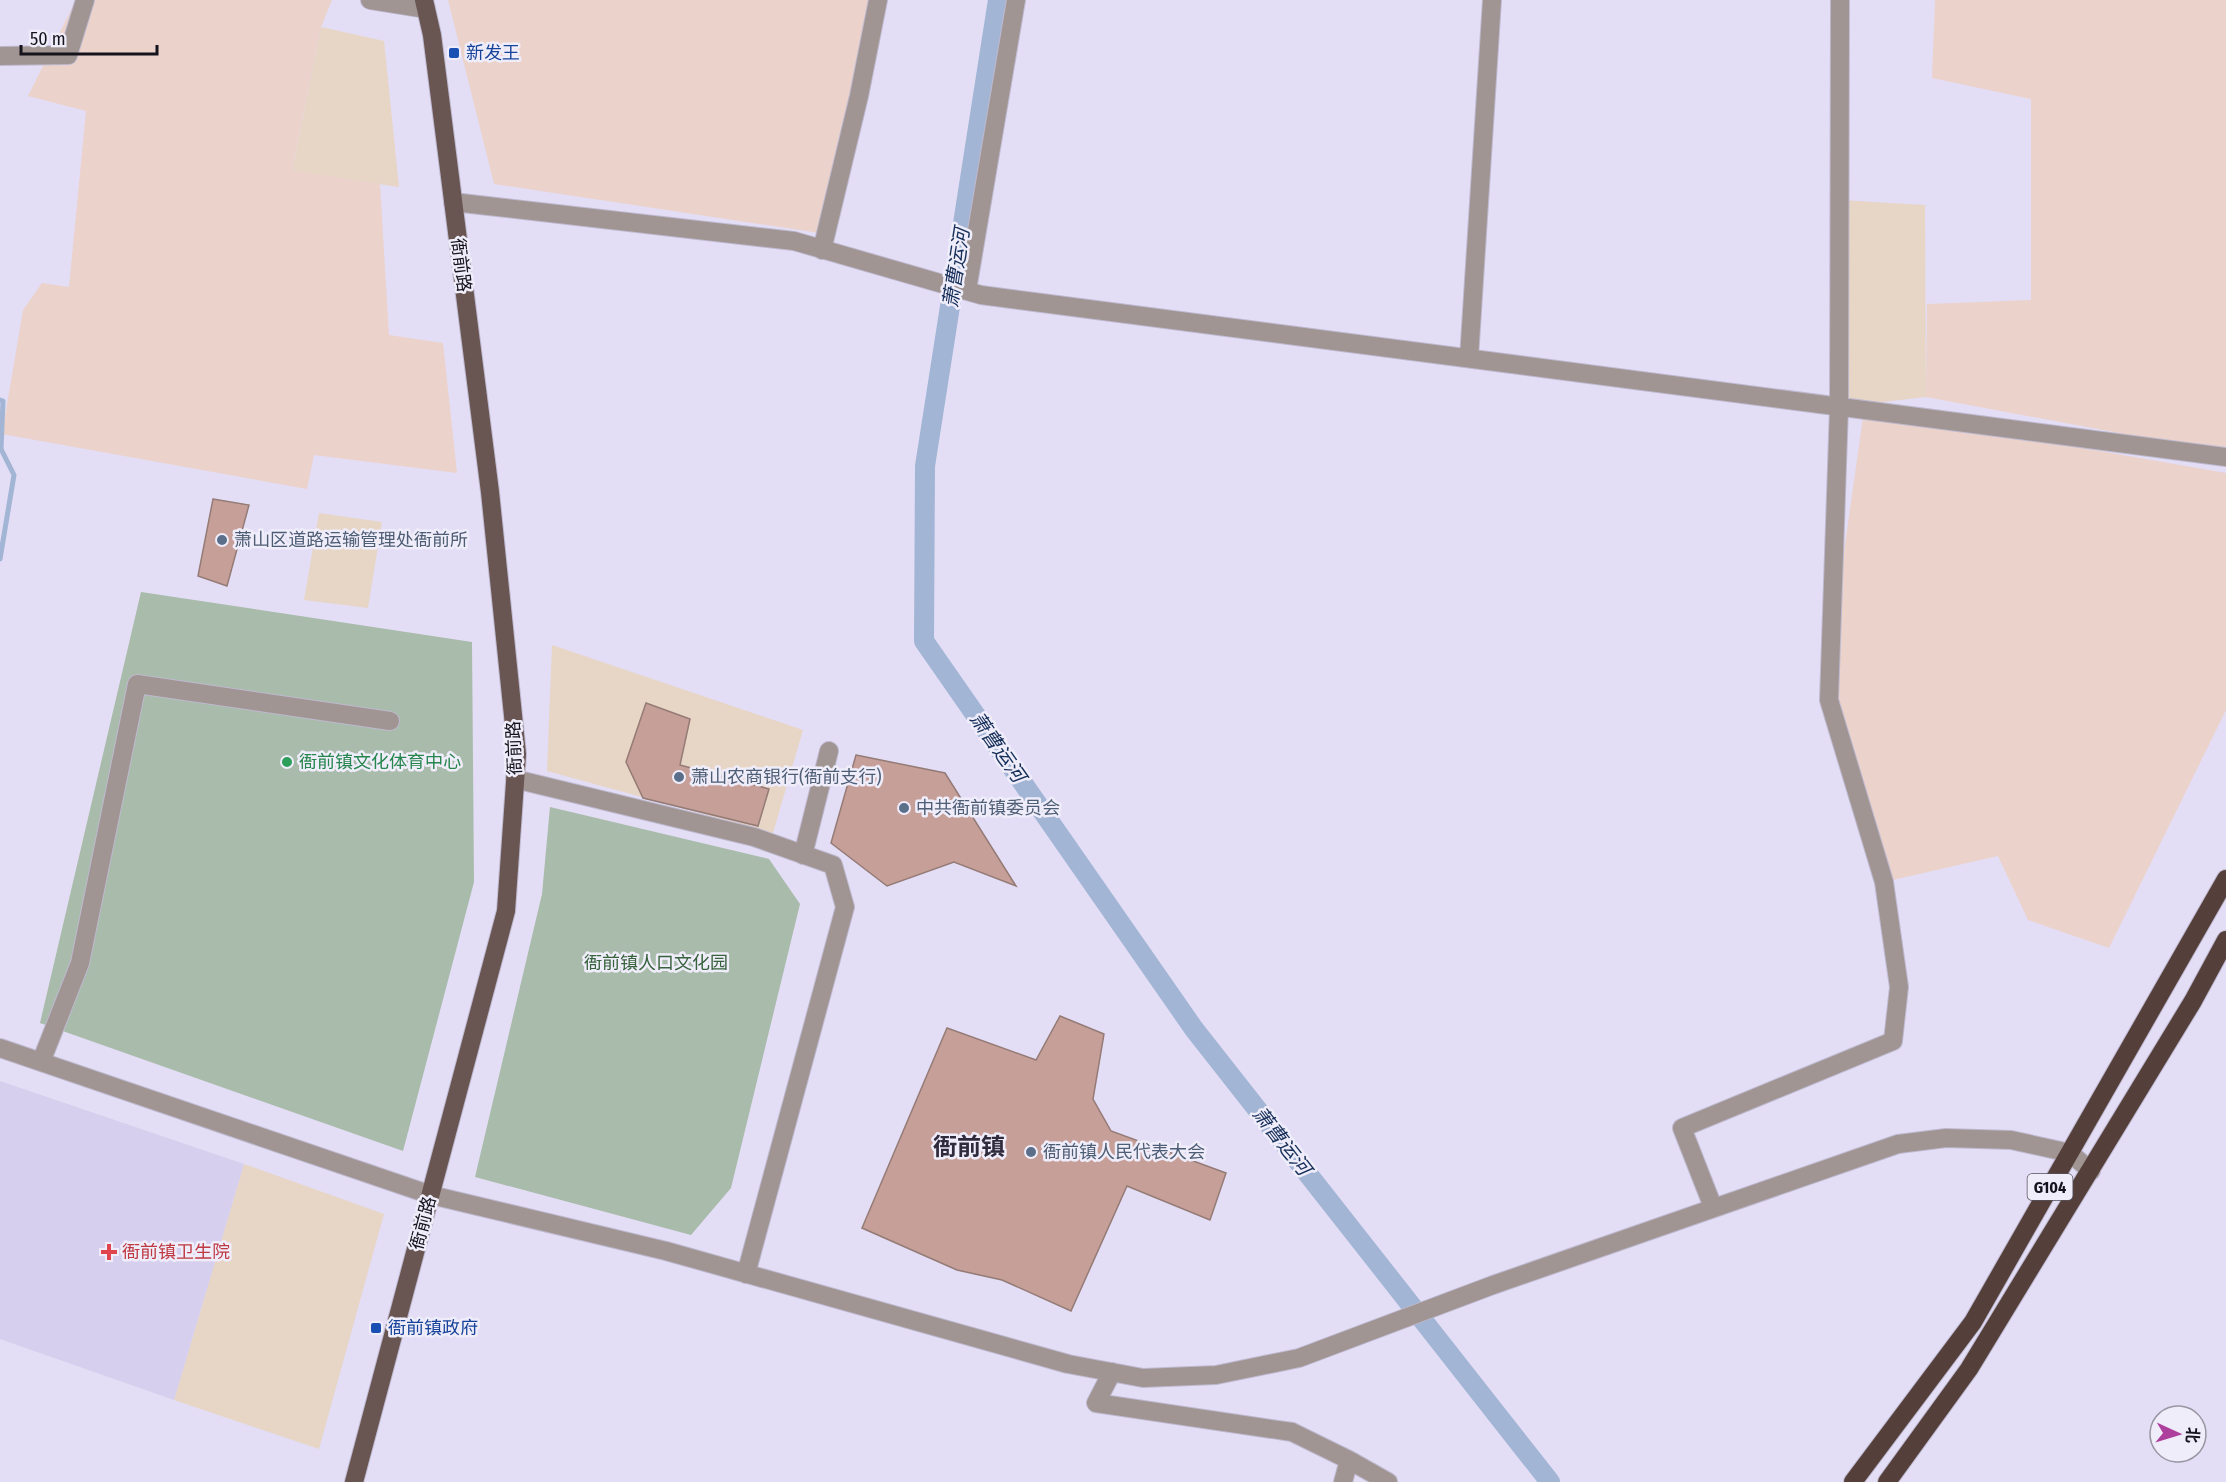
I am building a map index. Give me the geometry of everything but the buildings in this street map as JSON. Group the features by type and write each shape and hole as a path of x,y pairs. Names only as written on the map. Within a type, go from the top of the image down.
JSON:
{"highway":[{"name":"G104","path":"1853,1482 1973,1322 2226,879"},
{"name":"G104","path":"1887,1482 1969,1369 2193,1001 2226,940"}],"main road":[{"name":"衙前路","path":"354,1482 506,911 517,754 490,492 432,35 425,4"}],"street":[{"path":"0,56 68,55 85,0"},
{"path":"370,0 425,4"},
{"path":"822,250 860,96 878,0"},
{"path":"974,292 1016,0"},
{"path":"1468,358 1492,0"},
{"path":"1713,1207 1683,1128 1893,1041 1899,987 1884,882 1829,700 1839,407 1840,0"},
{"path":"453,202 794,241 974,292 2226,458"},
{"path":"41,1062 80,963 137,684 390,721"},
{"path":"803,855 829,751"},
{"path":"515,779 754,837 833,865 845,907 746,1274"},
{"path":"0,1048 431,1195 666,1251 1068,1364 1143,1378 1216,1375 1299,1358 1713,1207 1898,1144 1946,1138 2011,1140 2070,1153 2091,1171"},
{"path":"1112,1372 1096,1403 1292,1432 1388,1482"},
{"path":"1343,1482 1349,1460"}],"shaded area":[{"path":"76,0 332,0 321,27 292,170 380,184 389,335 443,343 457,473 314,455 307,489 2,434 23,310 42,283 69,287 86,111 28,96"},
{"path":"448,0 877,0 826,234 494,184"},
{"path":"1935,0 2226,0 2226,453 1926,397 1927,304 2031,300 2031,99 1932,78"},
{"path":"321,27 384,41 399,187 292,171"},
{"path":"1840,200 1925,205 1926,397 1839,407"},
{"path":"1864,410 2226,473 2226,710 2109,948 2028,920 1998,856 1884,882 1845,753 1831,644"},
{"path":"319,513 382,522 368,608 304,600"},
{"path":"552,645 803,730 773,833 547,771"},
{"name":"衙前镇卫生院","path":"0,1081 244,1164 174,1400 0,1339"},
{"path":"244,1164 384,1214 319,1449 174,1400"}],"green space":[{"name":"衙前镇文化体育中心","path":"141,592 472,642 474,882 403,1151 40,1023"},
{"name":"衙前镇人口文化园","path":"550,807 769,859 800,904 731,1188 691,1235 475,1177 542,894"}],"waterway":[{"name":"萧曹运河","path":"998,0 925,466 924,641 1194,1029 1550,1482"},
{"path":"0,400 3,401 1,449 14,475 0,559"}],"place":[{"name":"新发王","path":"454,53"},
{"name":"萧山区道路运输管理处衙前所","path":"222,540"},
{"name":"衙前镇文化体育中心","path":"287,762"},
{"name":"萧山农商银行(衙前支行)","path":"679,777"},
{"name":"中共衙前镇委员会","path":"904,808"},
{"name":"衙前镇人民代表大会","path":"1031,1152"},
{"name":"衙前镇卫生院","path":"109,1252"},
{"name":"衙前镇政府","path":"376,1328"}],"district":[{"name":"衙前镇","path":"969,1147"}]}
